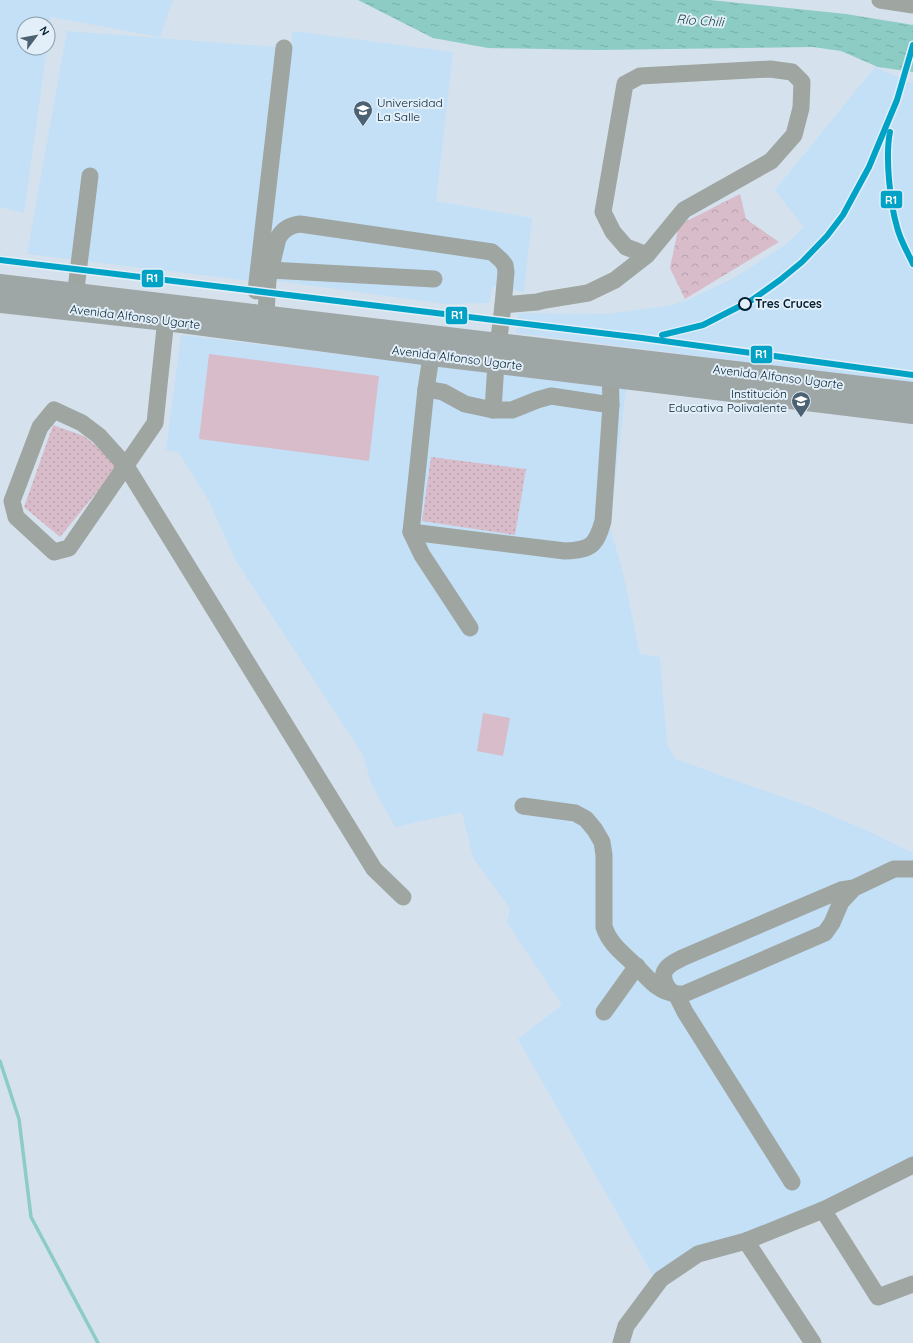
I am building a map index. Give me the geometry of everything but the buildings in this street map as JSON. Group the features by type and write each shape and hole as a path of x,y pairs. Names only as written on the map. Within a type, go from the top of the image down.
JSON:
{"main road":[{"name":"Avenida Alfonso Ugarte","path":"0,285 74,302 610,367 913,413"},
{"name":"Avenida Alfonso Ugarte","path":"0,302 74,302"},
{"name":"Avenida Alfonso Ugarte","path":"610,367 913,393"}],"street":[{"path":"889,1 913,5"},
{"path":"259,324 284,48"},
{"path":"503,305 537,302 588,293 615,280 647,255 684,210 770,161 794,134 801,108 802,82 792,72 770,69 640,76 625,84 603,212 613,232 626,247 647,255"},
{"path":"74,302 90,176"},
{"path":"259,324 278,238 281,232 290,226 300,224 485,251 496,255 505,265 506,272 497,353 493,410"},
{"path":"270,270 434,280"},
{"path":"166,313 155,422 126,466 69,548 54,552 16,518 12,501 40,427 54,410 82,423 99,436 126,466 374,869 403,897"},
{"path":"433,345 426,389 411,532 422,555 470,628"},
{"path":"411,532 566,551 590,547 598,535 603,521 611,405 610,367"},
{"path":"426,389 443,392 465,404 493,410 512,410 551,396 611,405"},
{"path":"523,806 575,813 586,819 595,830 602,842 604,855 604,927 608,937 616,948 637,966 650,981 668,993 684,994 824,933 832,923 841,902 854,888"},
{"path":"792,1182 676,994 666,986 664,977 665,969 672,963 682,958 841,890 854,888 894,870 913,869"},
{"path":"637,966 665,969"},
{"path":"604,1012 637,966"},
{"path":"621,1343 626,1326 661,1279 698,1254 746,1241 823,1210 913,1165"},
{"path":"823,1210 878,1297 913,1284"},
{"path":"746,1241 813,1343"}],"shaded area":[{"path":"0,0 173,0 160,37 56,18 56,16 16,16 16,56 46,56 24,213 0,207"},
{"path":"67,31 276,47 251,281 27,254"},
{"name":"Universidad La Salle","path":"293,31 453,52 436,201 532,218 524,292 493,286 489,303 445,304 263,279"},
{"path":"875,67 913,84 913,383 516,333 519,313 604,314 668,306 688,300 734,278 785,245 804,227 775,190"},
{"path":"181,335 626,389 610,527 623,573 640,654 660,657 667,744 675,759 808,806 866,830 913,853 913,1158 814,1207 655,1279 518,1039 562,1005 507,923 510,908 473,858 462,812 395,827 371,783 363,755 236,561 209,501 178,452 166,450"}],"green space":[{"path":"740,194 746,219 779,242 685,299 670,268 679,225"},
{"path":"209,354 379,376 369,461 199,439"},
{"path":"53,425 84,436 119,465 60,537 24,507"},
{"path":"431,457 526,469 515,535 422,521"},
{"path":"483,713 510,718 503,756 477,751"}],"water":[{"name":"Río Chili","path":"358,0 710,0 846,14 913,25 913,72 878,67 841,51 813,47 596,50 488,48 433,38"}],"waterway":[{"path":"0,1061 19,1119 31,1217 98,1343"}],"transit line":[{"name":"R1","path":"662,335 703,325 752,300 802,262 827,236 843,215 869,167 897,100 913,45"},
{"name":"R1","path":"890,132 888,166 894,217 902,242 913,264"},
{"name":"R1","path":"0,260 642,338 913,375"}],"place":[{"name":"Universidad La Salle","path":"363,127"},
{"name":"Tres Cruces","path":"745,304"},
{"name":"Institución Educativa Polivalente","path":"801,418"}]}
